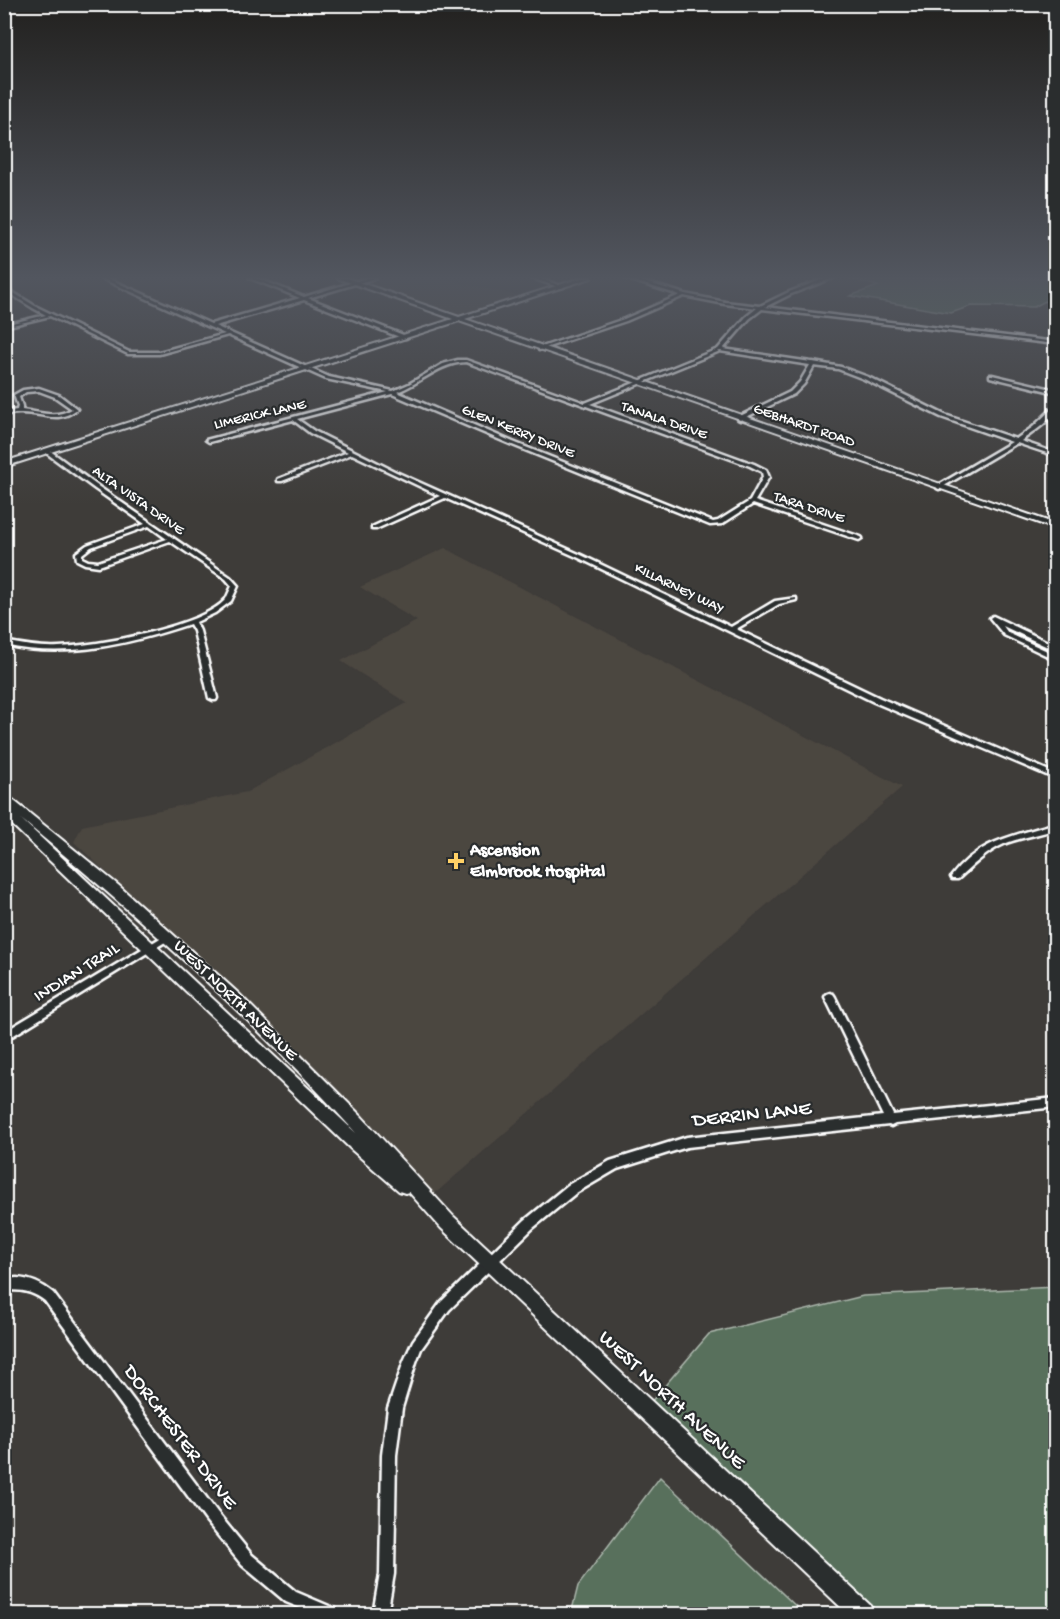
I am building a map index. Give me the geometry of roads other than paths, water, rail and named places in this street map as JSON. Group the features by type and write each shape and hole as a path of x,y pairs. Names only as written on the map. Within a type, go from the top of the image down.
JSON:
{"street":[{"name":"GLEN KERRY DRIVE","path":"274,354 339,381 392,392 510,443 717,525 752,502"},
{"path":"4,465 353,354"},
{"name":"GEBHARDT ROAD","path":"551,354 1056,527"},
{"path":"584,405 711,354"},
{"path":"745,354 813,363 858,375 943,416 1056,455"},
{"name":"LIMERICK LANE","path":"209,440 392,392 416,381 433,368 450,362"},
{"name":"TANALA DRIVE","path":"450,362 475,363 752,465 766,474 752,502"},
{"path":"740,418 792,393 802,383 813,363"},
{"path":"992,376 1056,392"},
{"path":"4,414 19,411 51,417 64,415 75,409 73,405 48,391 35,389 16,396 20,406 19,411"},
{"path":"939,487 1042,424 1056,406"},
{"name":"KILLARNEY WAY","path":"294,419 312,432 352,453 579,556 932,725 1056,777"},
{"name":"ALTA VISTA DRIVE","path":"47,451 216,570 235,586 234,594 226,604 192,621"},
{"path":"280,480 352,453"},
{"path":"374,528 444,496"},
{"name":"TARA DRIVE","path":"752,502 812,520 859,538"},
{"path":"149,525 89,546 79,553 79,559 87,563 99,564 171,539"},
{"path":"732,629 777,602 794,599"},
{"path":"1056,649 993,618 1006,634 1056,658"},
{"path":"4,643 48,649 99,646 129,641 192,621 197,631 213,698"},
{"name":"WEST NORTH AVENUE","path":"4,799 113,888 285,1048 447,1222"},
{"name":"WEST NORTH AVENUE","path":"4,810 359,1146 447,1222 863,1614"},
{"path":"955,877 974,858 990,847 1009,839 1056,826"},
{"name":"INDIAN TRAIL","path":"4,1037 167,937"},
{"path":"830,997 891,1121"},
{"name":"DERRIN LANE","path":"380,1614 387,1574 389,1455 398,1398 410,1361 430,1325 445,1306 529,1224 572,1189 614,1165 687,1143 1056,1102"},
{"name":"DORCHESTER DRIVE","path":"4,1286 28,1285 40,1289 49,1297 212,1517 247,1560 291,1597 331,1614"}],"place":[{"name":"Ascension Elmbrook Hospital","path":"456,861"}]}
